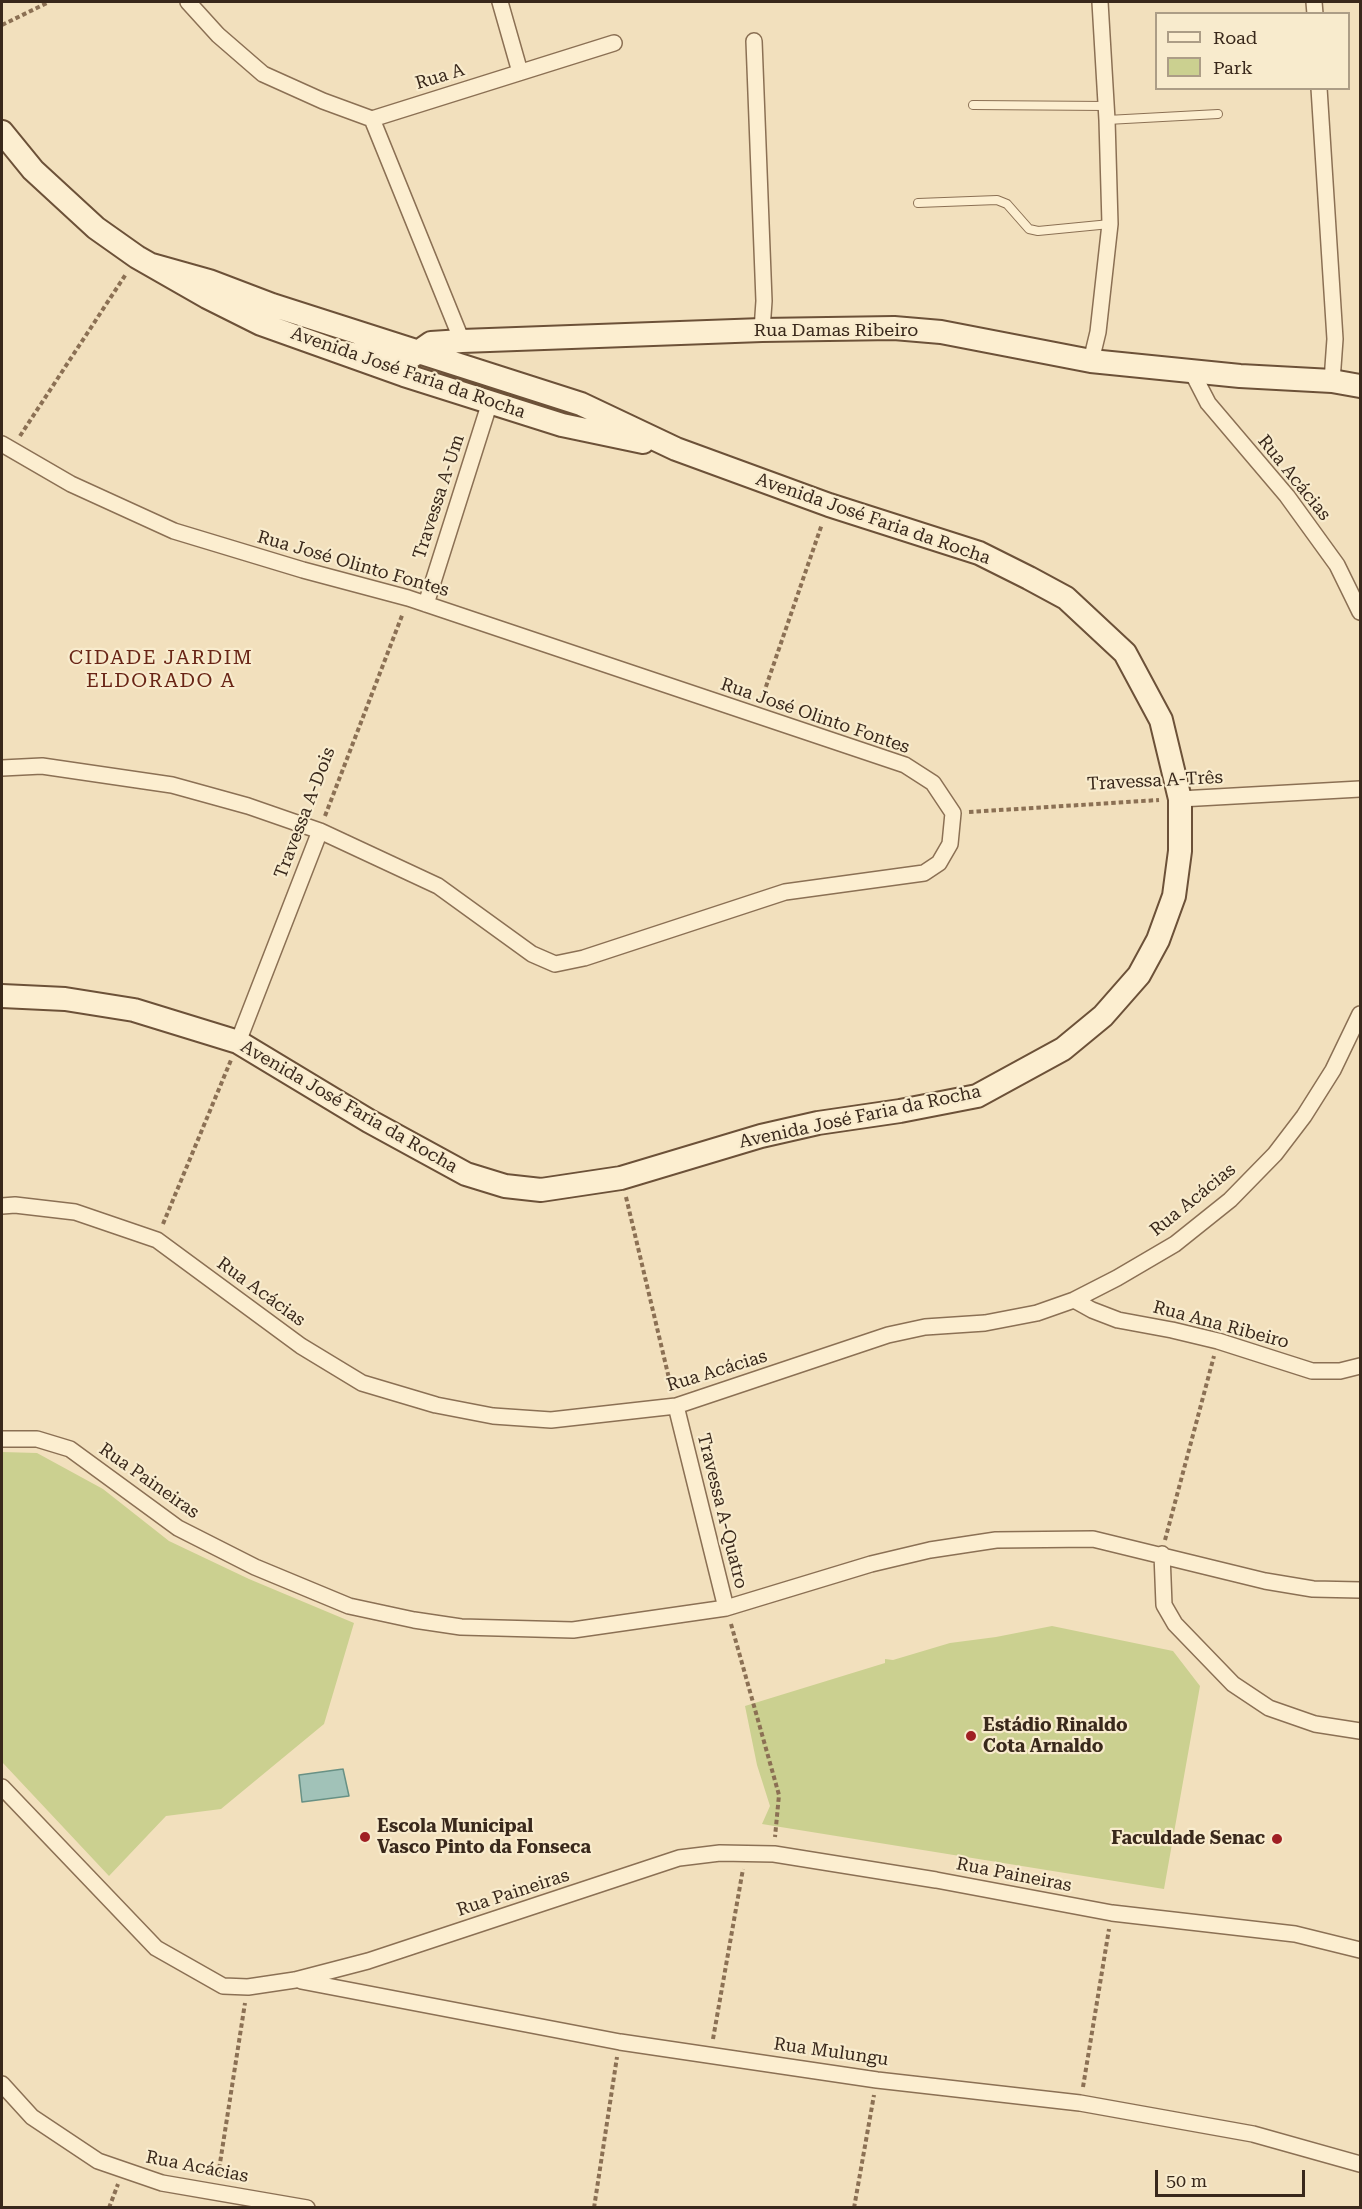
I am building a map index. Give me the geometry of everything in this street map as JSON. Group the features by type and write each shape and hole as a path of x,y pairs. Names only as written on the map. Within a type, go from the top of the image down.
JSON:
{"street":[{"path":"189,2 218,35 263,74 323,101 372,119 462,341"},
{"path":"500,2 520,72"},
{"path":"1091,361 1098,332 1110,224 1100,2"},
{"path":"754,41 764,301 762,330"},
{"name":"Rua A","path":"372,119 614,43"},
{"path":"1320,90 1335,339 1332,381"},
{"name":"Avenida José Faria da Rocha","path":"2,132 33,170 96,228 144,261 207,297 261,324 404,375 562,425 676,449"},
{"name":"Avenida José Faria da Rocha","path":"2,996 65,999 134,1010 238,1042 369,1121 466,1173 504,1186 541,1190 621,1178 761,1136 818,1123 900,1111 977,1096 1063,1049 1103,1016 1138,975 1158,940 1174,896 1180,851 1180,799 1161,720 1125,653 1066,598 979,553 829,505 676,449 581,404 272,305 209,281 144,261"},
{"name":"Rua Damas Ribeiro","path":"342,352 397,362 408,360 431,343 762,330 894,328 941,332 1091,361 1240,376 1332,381 1360,386"},
{"name":"Rua Acácias","path":"1192,372 1208,403 1287,496 1336,565 1360,612"},
{"path":"490,402 499,394 581,404"},
{"name":"Travessa A-Um","path":"426,604 490,402"},
{"name":"Rua José Olinto Fontes","path":"6,447 71,484 174,531 303,570 408,598 905,765 933,783 953,813"},
{"path":"2,768 42,766 172,785 248,806 320,831 438,886 532,954 555,964 585,958 785,892 924,873 939,863 950,844 953,813"},
{"name":"Travessa A-Três","path":"1180,799 1360,789"},
{"name":"Travessa A-Dois","path":"238,1042 320,831"},
{"name":"Rua Acácias","path":"2,1206 15,1205 75,1212 157,1240 301,1346 362,1383 436,1405 493,1416 551,1420 676,1406 888,1335 1037,1313 1074,1300 1117,1278 1175,1244 1230,1200 1275,1154 1304,1116 1333,1070 1360,1014"},
{"name":"Rua Ana Ribeiro","path":"1074,1300 1118,1320 1218,1341 1312,1371 1340,1371 1360,1366"},
{"name":"Travessa A-Quatro","path":"676,1406 726,1608"},
{"name":"Rua Paineiras","path":"2,1438 37,1439 70,1449 178,1528 255,1567 349,1606 461,1627 573,1630 726,1608 871,1564 930,1550 996,1540 1093,1539 1265,1581 1313,1589 1360,1590"},
{"path":"1162,1554 1164,1605 1175,1624 1233,1684 1269,1708 1315,1724 1360,1731"},
{"name":"Rua Paineiras","path":"2,1787 156,1948 223,1986 248,1987 295,1980 368,1961 679,1858 720,1853 774,1854 936,1880 1112,1913 1295,1934 1360,1950"},
{"name":"Rua Mulungu","path":"295,1980 620,2042 877,2080 1080,2103 1253,2134 1360,2164"},
{"name":"Rua Acácias","path":"2,2084 32,2116 98,2162 162,2183 307,2208"}],"lane":[{"path":"973,105 1106,113 1218,114"},
{"path":"918,203 997,200 1007,204 1029,229 1038,231 1110,224"}],"path":[{"path":"2,25 50,2"},
{"path":"6,447 144,261"},
{"path":"755,716 829,505"},
{"name":"Travessa A-Dois","path":"320,831 408,598"},
{"name":"Travessa A-Três","path":"953,813 1180,799"},
{"path":"157,1240 238,1042"},
{"path":"621,1178 676,1406"},
{"path":"1162,1554 1218,1341"},
{"name":"Travessa A-Quatro","path":"726,1608 779,1795 774,1854"},
{"path":"710,2054 746,1853"},
{"path":"1080,2103 1112,1913"},
{"path":"215,2192 248,1987"},
{"path":"594,2208 620,2042"},
{"path":"854,2208 877,2080"},
{"path":"109,2208 123,2172"}],"green space":[{"path":"2,1452 37,1453 103,1489 169,1541 249,1579 354,1623 324,1724 221,1809 166,1816 109,1876 2,1762"},
{"name":"Estádio Rinaldo Cota Arnaldo","path":"1052,1626 1173,1651 1200,1686 1164,1889 762,1824 770,1806 757,1765 745,1706 885,1663 885,1659 893,1660 950,1643"}],"water":[{"path":"343,1769 349,1796 302,1802 299,1775"}],"place":[{"name":"Estádio Rinaldo Cota Arnaldo","path":"971,1736"},
{"name":"Escola Municipal Vasco Pinto da Fonseca","path":"365,1837"},
{"name":"Faculdade Senac","path":"1277,1839"}],"district":[{"name":"CIDADE JARDIM ELDORADO A","path":"161,670"}]}
